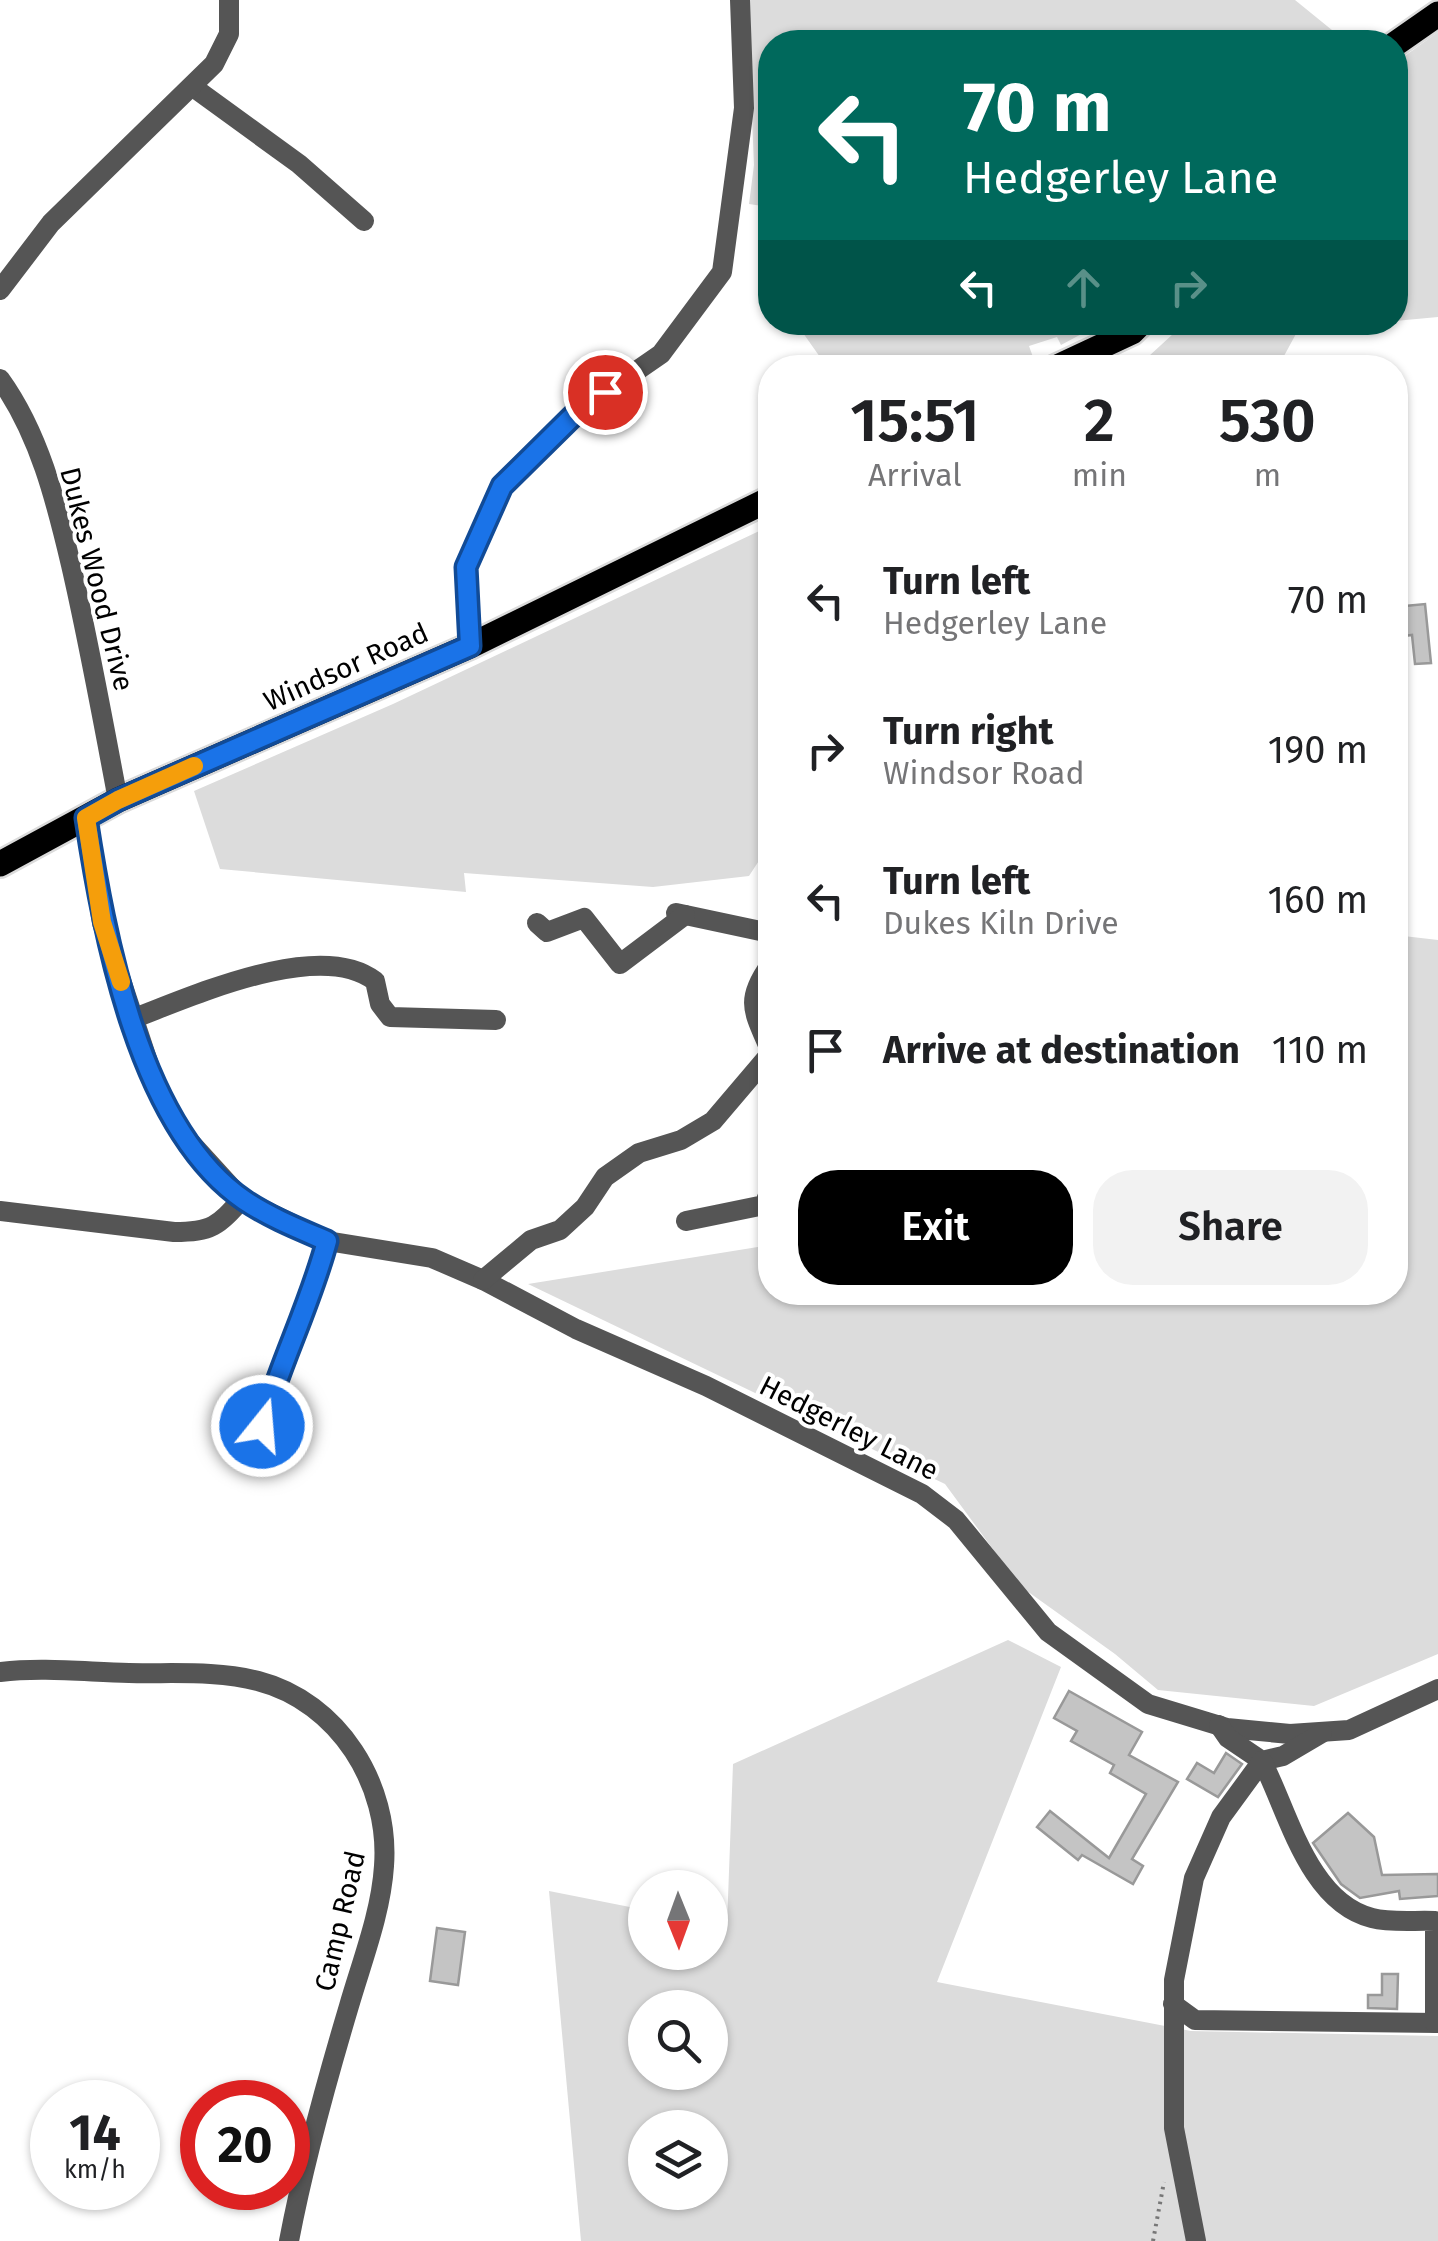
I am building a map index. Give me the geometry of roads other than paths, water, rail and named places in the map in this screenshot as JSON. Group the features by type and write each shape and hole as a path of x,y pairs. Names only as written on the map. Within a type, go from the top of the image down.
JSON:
{"main road":[{"path":"1408,35 1438,14"},
{"path":"1083,355 1126,335"},
{"name":"Windsor Road","path":"0,864 118,800 470,646 758,505"}],"street":[{"path":"0,290 51,223 214,64 228,34 229,0"},
{"path":"470,646 466,567 502,486 577,412 661,354 722,272 744,108 740,0"},
{"path":"193,86 299,164 364,220"},
{"name":"Dukes Wood Drive","path":"0,380 20,408 57,508 118,800"},
{"name":"Hedgerley Lane","path":"86,818 102,922 157,1090 180,1132 242,1199 327,1241 432,1258 483,1280 576,1329 706,1386 922,1494 956,1520 1048,1632 1148,1704 1219,1725 1290,1734 1349,1730 1438,1689"},
{"path":"537,923 547,932 584,918 620,964 681,914 758,930"},
{"path":"132,1019 278,968 319,967 362,971 375,981 380,1004 390,1017 496,1020"},
{"path":"758,982 754,988 758,1024"},
{"path":"483,1280 531,1240 560,1230 585,1207 604,1176 640,1153 681,1140 713,1121 758,1067"},
{"path":"0,1210 201,1232 219,1225 242,1199"},
{"path":"686,1222 758,1206"},
{"path":"262,1426 274,1385 318,1277 327,1241"},
{"name":"Camp Road","path":"0,1672 222,1676 264,1682 307,1704 336,1730 358,1756 371,1780 386,1838 384,1871 303,2174 289,2241"},
{"path":"1173,2004 1196,2020 1436,2023 1435,1921 1372,1918 1348,1906 1328,1889 1305,1858 1262,1761 1237,1746 1219,1725"},
{"path":"1196,2241 1174,2128 1173,2004 1194,1878 1222,1817 1262,1761 1284,1756 1323,1732"}]}
